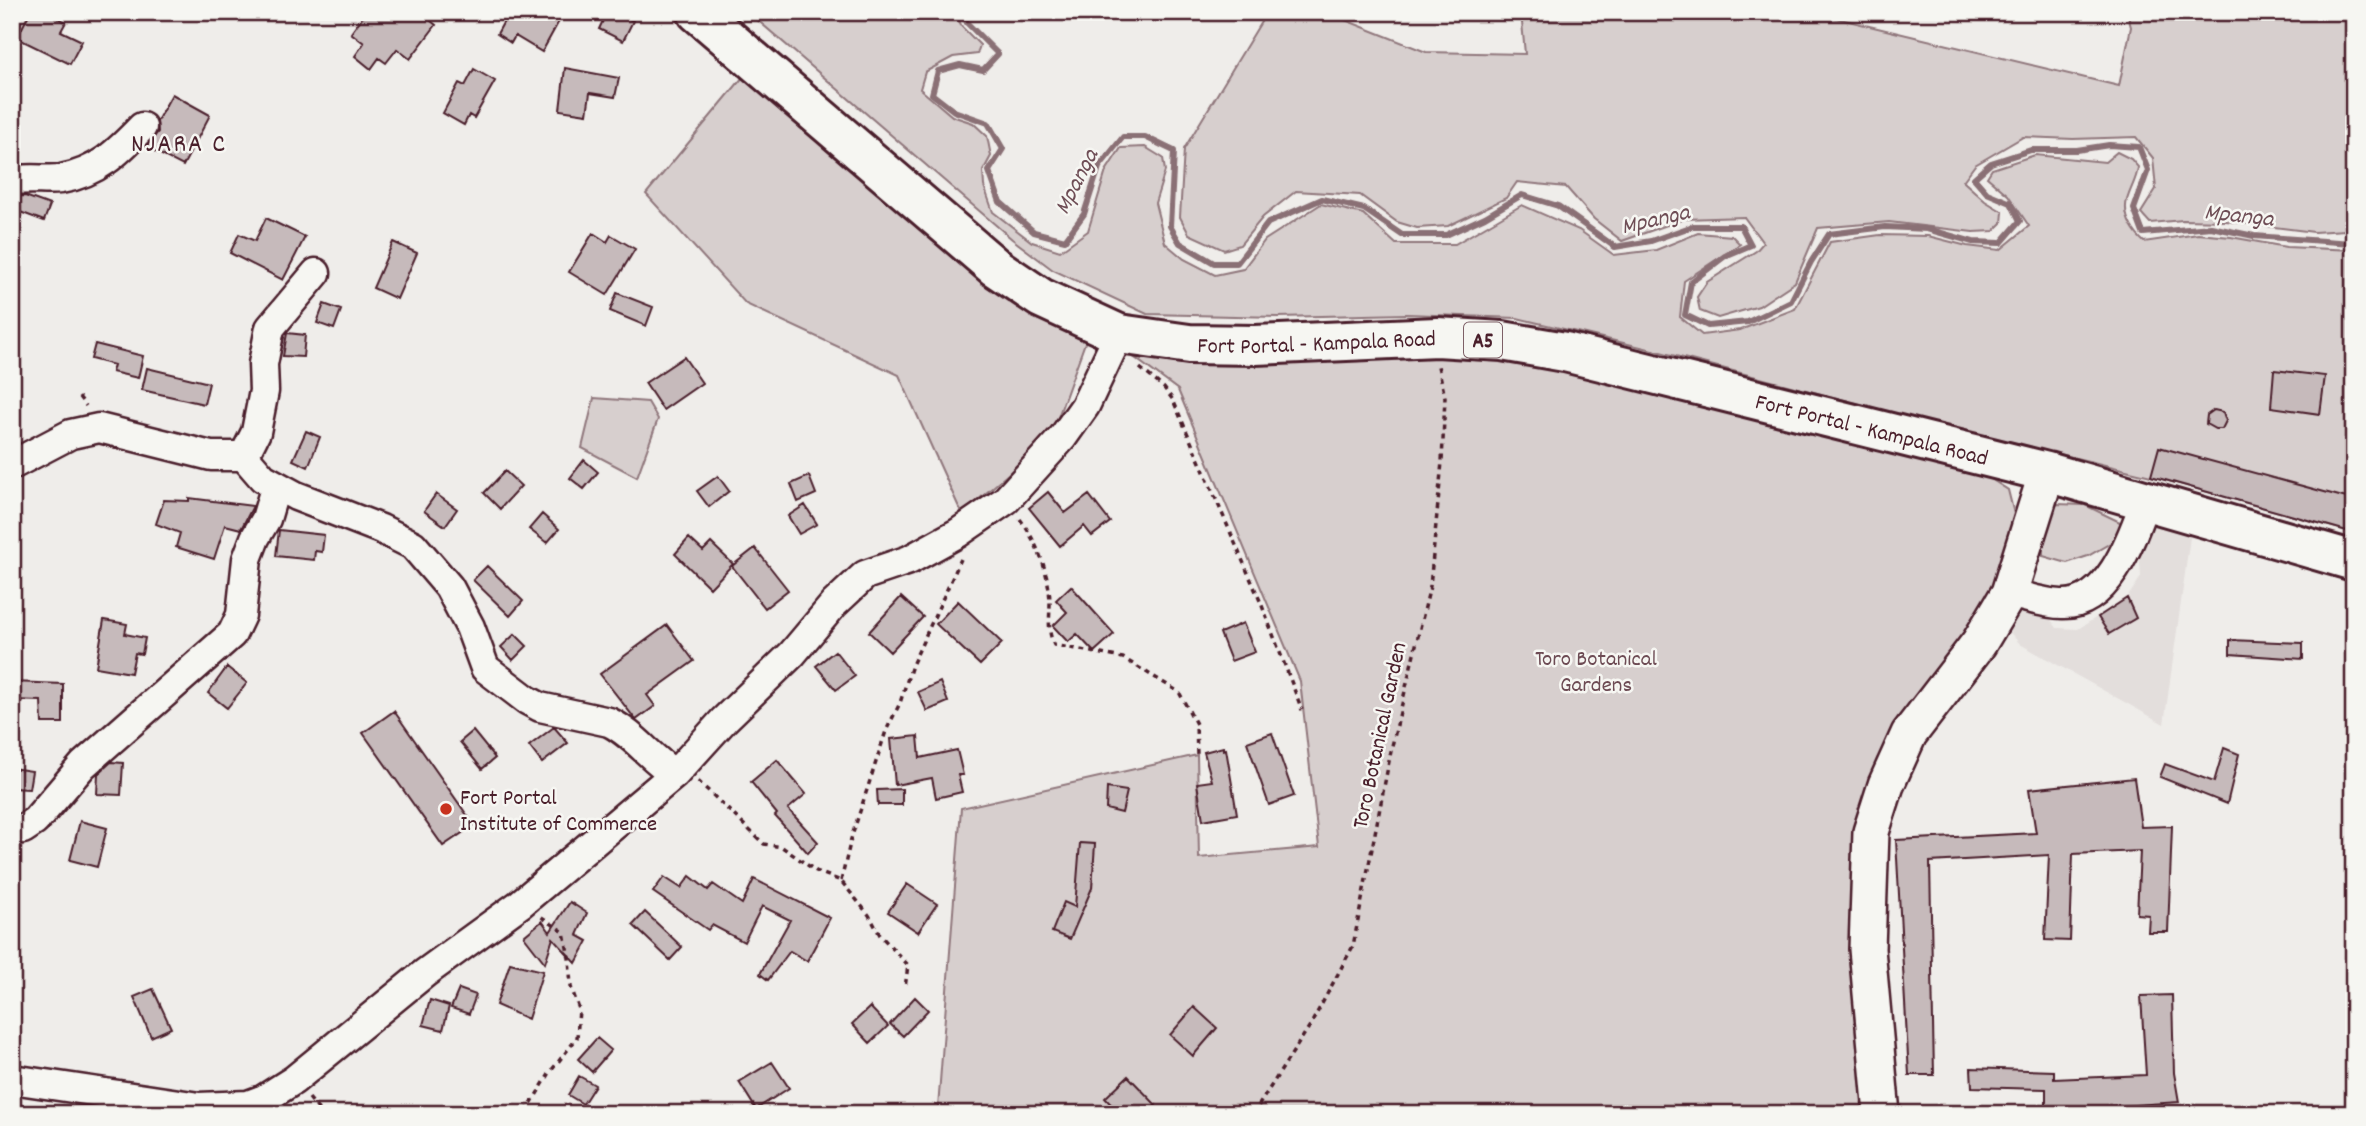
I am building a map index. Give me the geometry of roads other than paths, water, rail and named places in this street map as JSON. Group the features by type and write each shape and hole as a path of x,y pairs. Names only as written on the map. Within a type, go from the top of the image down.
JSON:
{"highway":[{"name":"Fort Portal - Kampala Road","path":"697,12 995,267 1114,345 1255,345 1437,337 1502,341 1565,352 2047,472 2354,561"}],"main road":[{"path":"1882,1114 1867,949 1871,832 1886,785 1909,734 1979,643 2008,593 2047,472"}],"street":[{"path":"12,181 24,178 60,179 93,169 115,155 142,127"},
{"path":"244,456 257,432 264,391 263,364 270,328 316,273"},
{"path":"12,1079 199,1107 248,1105 264,1099 312,1067 425,973 520,904 675,774 724,720 792,654 834,604 864,575 909,560 958,533 1006,500 1063,437 1085,405 1114,345"},
{"path":"12,465 71,435 99,428 211,456 244,456 263,478 296,496 381,528 413,545 449,587 470,627 485,668 534,705 609,722 620,727 675,774"},
{"path":"12,830 23,829 35,821 83,765 232,634 241,615 247,559 266,519 276,485"},
{"path":"2008,593 2063,605 2091,595 2112,575 2131,541 2146,499"}],"waterway":[{"name":"Mpanga","path":"963,12 967,23 998,54 983,70 960,65 938,71 932,94 954,111 988,123 1003,149 989,171 1000,202 1034,232 1065,240 1084,214 1099,167 1123,137 1145,137 1174,151 1170,226 1180,243 1214,263 1237,263 1268,223 1322,199 1364,209 1402,235 1446,235 1485,217 1522,195 1558,206 1615,247 1651,241 1693,226 1741,226 1751,245 1725,256 1691,282 1685,315 1708,326 1748,322 1791,301 1829,234 1885,227 1927,229 1973,242 2001,243 2020,221 2011,203 1987,193 1974,178 1991,163 2031,150 2077,150 2109,145 2139,147 2148,170 2134,209 2143,233 2211,227 2254,236 2352,243 2354,237"}],"place":[{"name":"Fort Portal Institute of Commerce","path":"446,809"}],"district":[{"name":"NJARA C","path":"179,142"}],"park label":[{"name":"Toro Botanical Gardens","path":"1596,670"}]}
